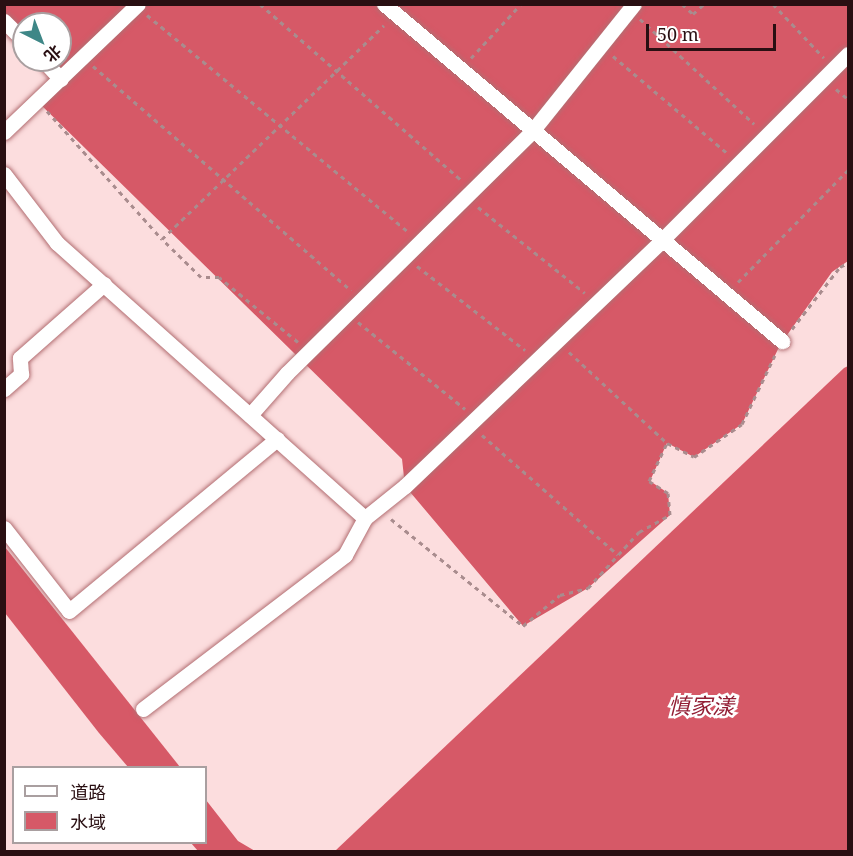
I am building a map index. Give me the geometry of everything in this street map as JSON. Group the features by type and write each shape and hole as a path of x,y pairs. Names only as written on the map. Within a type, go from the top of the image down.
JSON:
{"street":[{"path":"4,132 138,5"},
{"path":"250,415 308,351 533,130 632,7"},
{"path":"390,9 782,341"},
{"path":"142,709 345,555 370,513 405,486 662,240 764,134 849,54"},
{"path":"54,72 61,79"},
{"path":"4,174 57,243 277,439 370,513"},
{"path":"4,389 21,374 20,358 104,284"},
{"path":"4,528 69,612 277,439"}],"path":[{"path":"260,4 469,194 596,302"},
{"path":"461,70 521,4"},
{"path":"682,4 693,14 704,4"},
{"path":"773,4 834,68"},
{"path":"138,5 420,242"},
{"path":"632,7 764,134"},
{"path":"162,239 336,71 390,9"},
{"path":"601,46 737,162"},
{"path":"83,57 361,299"},
{"path":"37,101 162,239 201,277 219,277 308,351"},
{"path":"726,293 849,170"},
{"path":"405,256 536,359"},
{"path":"555,340 667,443 694,457 742,424 782,341 840,267 849,263"},
{"path":"348,313 472,420 618,555"},
{"path":"370,513 523,626 560,595 588,588 639,532 670,515 668,493 649,481 667,443"}],"water":[{"path":"5,4 848,5 848,261 832,272 780,345 742,424 694,457 667,443 650,481 668,493 670,515 588,588 523,626 405,486 402,459 37,101 60,79 54,72 72,72 72,12 12,12 12,28 5,21"},
{"name":"慎家漾","path":"848,366 848,851 335,851 844,368"},
{"path":"5,547 179,766 127,766 5,613"},
{"path":"207,801 238,841 255,851 198,851 192,844 207,844"}]}
